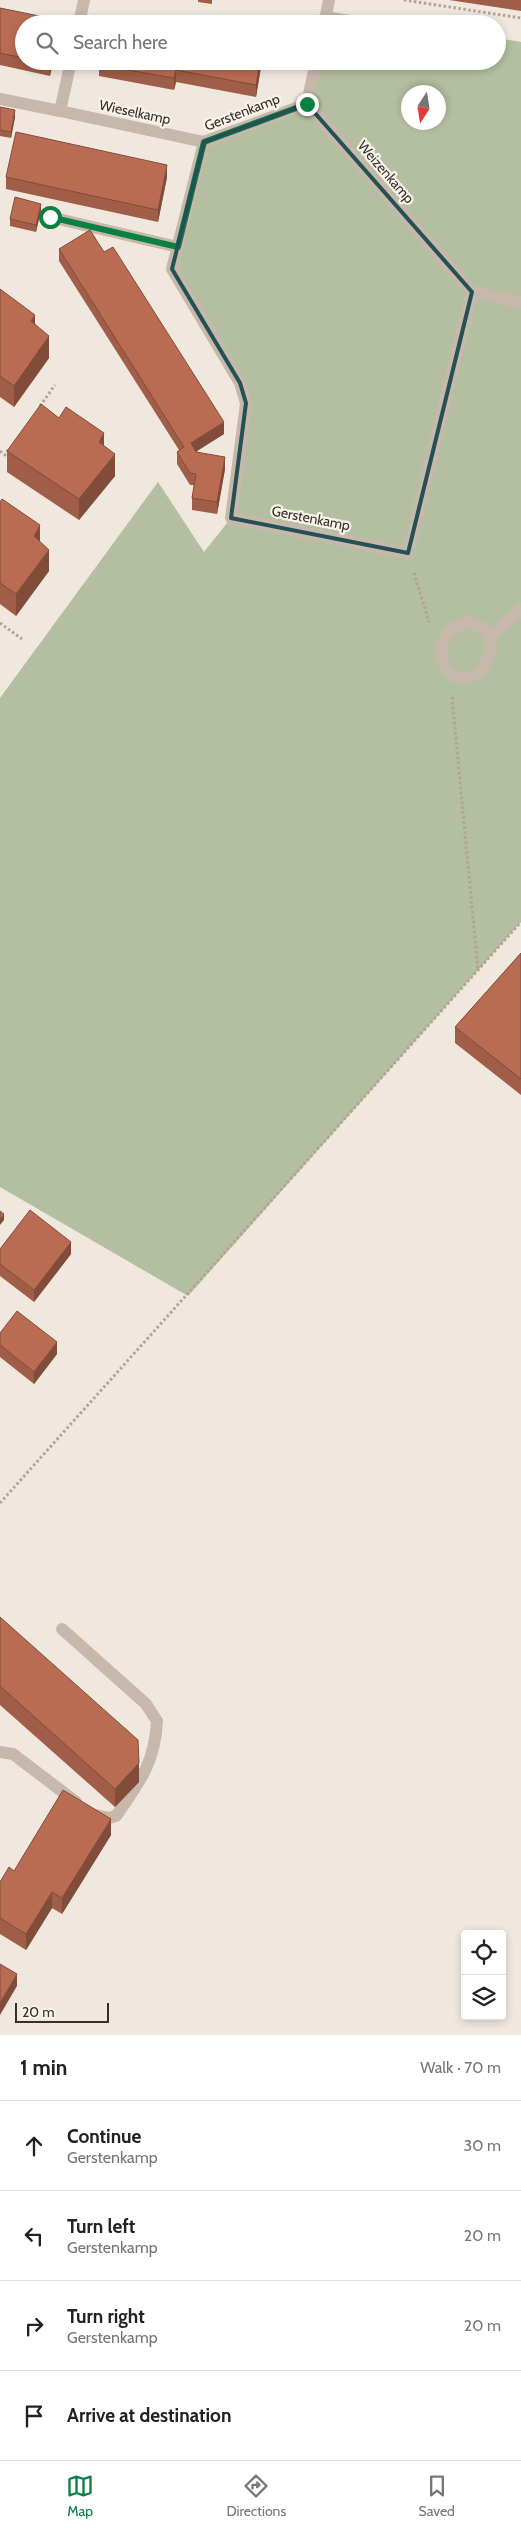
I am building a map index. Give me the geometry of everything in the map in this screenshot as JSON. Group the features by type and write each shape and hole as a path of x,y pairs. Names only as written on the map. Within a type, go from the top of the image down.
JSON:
{"street":[{"path":"81,15 84,0"},
{"path":"326,15 329,0"},
{"path":"60,111 68,70"},
{"path":"307,104 314,70"},
{"name":"Wieselkamp","path":"0,99 204,142"},
{"name":"Gerstenkamp","path":"307,104 204,142 172,269 240,383 246,403 231,518 408,553"},
{"name":"Weizenkamp","path":"307,104 472,292"},
{"path":"50,217 178,247"},
{"path":"408,553 472,292 521,302"},
{"path":"494,633 521,609"},
{"path":"470,622 485,626 494,633 498,642 497,653 492,664 484,673 472,678 458,678 447,670 440,659 442,644 447,632 459,624 470,622"},
{"path":"0,1752 13,1754 91,1814 100,1818 116,1816 142,1780 155,1749 157,1721 154,1715 146,1704 62,1629"}],"path":[{"path":"404,0 502,15"},
{"path":"506,16 521,18"},
{"path":"38,408 55,385"},
{"path":"0,452 5,455 10,447"},
{"path":"408,553 430,623"},
{"path":"0,623 22,638"},
{"path":"447,670 451,686 478,970"},
{"path":"0,1503 521,922"}],"highlighted area":[{"path":"307,104 472,292 408,553 231,518 246,403 240,383 172,269 204,142"}],"green space":[{"path":"326,11 350,15 325,15"},
{"path":"506,40 521,42 521,922 188,1296 0,1187 0,698 158,482 204,552 231,518 246,403 172,269 204,142 307,104 314,70 506,70"}],"building":[{"path":"0,8 34,15 15,15 15,56 0,53"},
{"path":"128,70 176,70 174,78"},
{"path":"176,70 258,70 256,85"},
{"path":"0,107 15,110 11,132 0,130"},
{"path":"16,132 167,165 158,210 6,177"},
{"path":"15,197 41,204 36,225 10,219"},
{"path":"90,230 104,252 113,247 224,422 191,443 196,452 225,457 217,502 192,498 196,474 190,473 177,452 184,447 59,249"},
{"path":"0,289 35,315 31,321 49,336 14,386 0,376"},
{"path":"41,404 59,418 66,407 104,433 99,442 115,454 79,499 7,451"},
{"path":"2,499 40,525 34,536 49,550 16,594 0,583 0,502"},
{"path":"521,953 521,1079 455,1027"},
{"path":"30,1210 71,1242 34,1290 0,1264 0,1249"},
{"path":"0,1211 4,1214 0,1219"},
{"path":"17,1311 57,1342 34,1372 0,1345 0,1333"},
{"path":"0,1617 138,1740 139,1763 115,1789 0,1686"},
{"path":"63,1790 111,1819 62,1898 52,1892 26,1934 0,1918 0,1882 9,1867 14,1871"},
{"path":"0,1964 17,1974 0,2003"}],"route":[{"path":"50,217 178,247 204,142 307,104"}]}
